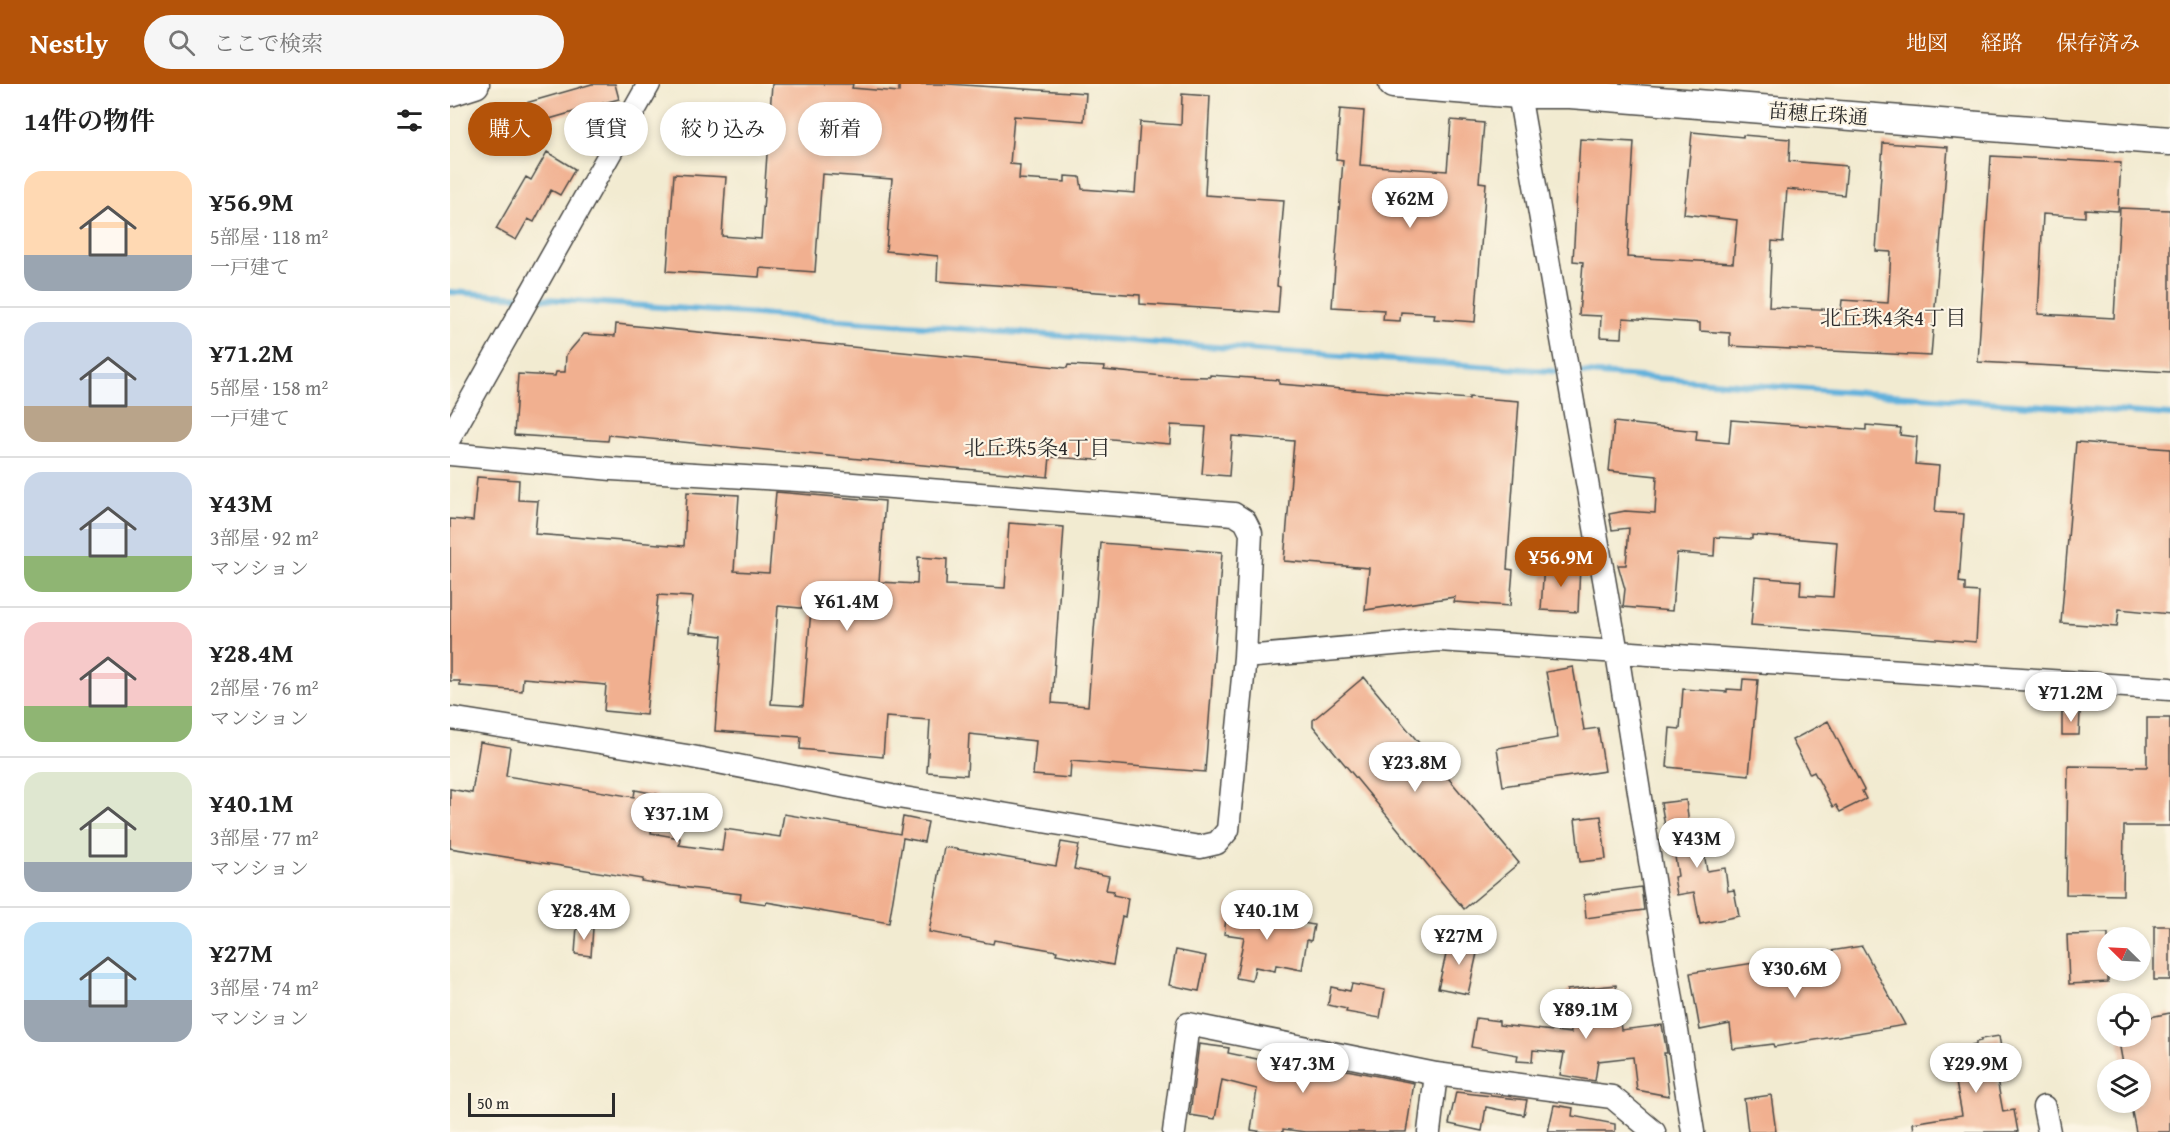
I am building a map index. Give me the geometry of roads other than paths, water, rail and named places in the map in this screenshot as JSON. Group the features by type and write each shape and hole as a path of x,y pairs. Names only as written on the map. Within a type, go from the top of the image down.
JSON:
{"street":[{"path":"450,92 475,84"},
{"path":"450,437 649,84"},
{"name":"苗穂丘珠通","path":"1394,84 1519,93 1569,94 2170,141"},
{"path":"1519,93 1617,652 1693,1132"},
{"path":"450,454 612,469 815,481 1234,514 1245,521 1251,533 1245,657 1228,830 1217,843 1200,847 892,796 687,756 450,718"},
{"path":"1245,657 1439,640 2170,689"},
{"path":"1174,1132 1188,1024 1436,1074 1612,1097 1653,1132"},
{"path":"1429,1132 1436,1074"},
{"path":"2044,1107 2049,1132"}],"waterway":[{"path":"450,292 524,297"},
{"path":"534,298 1562,372"},
{"path":"1572,372 2170,415"}],"district":[{"name":"北丘珠4条4丁目","path":"1893,318"},
{"name":"北丘珠5条4丁目","path":"1037,448"}]}
